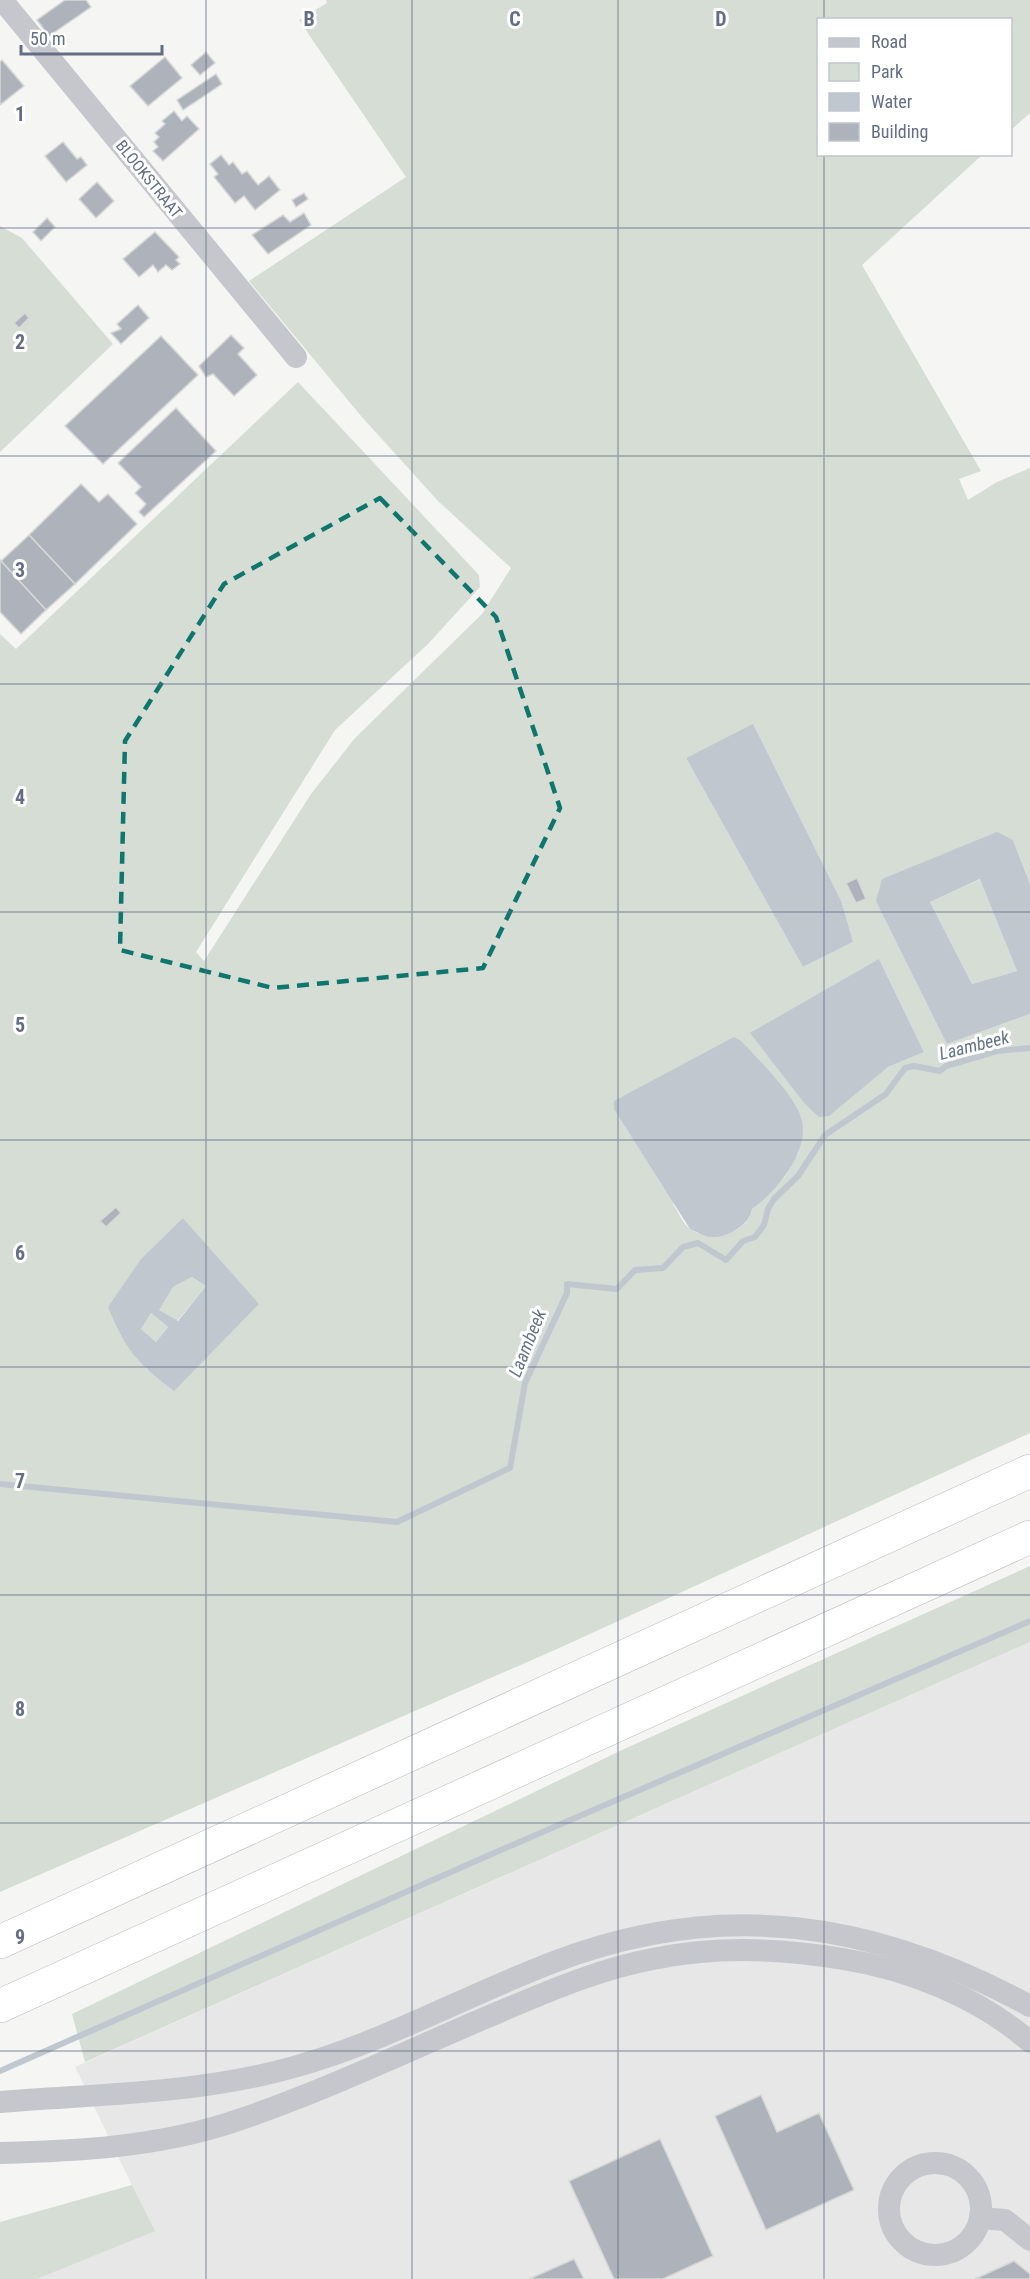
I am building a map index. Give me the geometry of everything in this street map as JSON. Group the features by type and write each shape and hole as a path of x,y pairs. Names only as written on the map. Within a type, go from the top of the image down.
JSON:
{"highway":[{"path":"0,1942 1030,1471"},
{"path":"0,2006 1030,1537"},
{"path":"0,2025 135,1961 166,1930"}],"street":[{"name":"BLOOKSTRAAT","path":"2,0 296,357"},
{"path":"0,2102 208,2085 295,2067 377,2038 552,1962 636,1937 708,1927 766,1925 862,1938 917,1954 964,1972 1030,2006"},
{"path":"0,2153 146,2143 224,2125 300,2097 593,1974 687,1953 757,1949 792,1951 887,1968 943,1989 967,2001 1030,2042"},
{"path":"927,2164 942,2164 956,2168 968,2177 977,2189 981,2204 980,2218 975,2232 966,2244 953,2252 938,2255 923,2253 909,2247 898,2236 891,2222 889,2207 893,2192 901,2179 913,2169 927,2164"},
{"path":"980,2218 1005,2220 1030,2240"}],"highlighted area":[{"path":"380,498 496,617 560,808 483,968 273,988 120,950 125,741 224,584"}],"shaded area":[{"path":"1030,1642 1030,2279 37,2279 154,2231 75,2067"}],"green space":[{"path":"326,0 1030,0 1030,113 1012,129 1012,18 817,18 817,156 981,156 862,265 981,471 959,479 968,500 997,482 1030,468 1030,884 1013,840 882,879 947,1044 1030,1014 1030,1433 557,1649 0,1892 0,634 16,649 298,382 479,575 480,587 428,644 335,730 196,952 204,961 311,794 355,738 482,614 511,568 438,501 361,416 249,281 406,177 299,20 327,3","holes":["753,725 853,942 803,967 686,758","879,959 924,1052 888,1067","802,1121 799,1152 785,1177 752,1209 743,1225 735,1231 716,1236 697,1233 687,1226 673,1204","183,1218 258,1304 147,1370 108,1307"]},
{"path":"0,226 22,238 113,344 0,452"},
{"path":"981,879 1017,971 972,984 930,902"},
{"path":"192,1277 206,1286 177,1321 158,1310 173,1287"},
{"path":"151,1313 168,1327 156,1342 141,1329"},
{"path":"1030,1566 1030,1642 85,2062 72,2014 622,1750"},
{"path":"132,2185 155,2231 37,2279 0,2279 0,2222"}],"water":[{"path":"753,724 841,901 853,942 803,967 686,758"},
{"path":"997,832 1013,840 1030,884 1030,1014 947,1044 876,901 882,879","holes":["980,879 1017,971 972,984 930,902"]},
{"path":"879,959 924,1052 888,1067 829,1116 819,1117 805,1104 750,1033"},
{"path":"734,1037 741,1041 766,1068 793,1101 799,1111 803,1133 801,1146 789,1171 771,1193 752,1209 747,1220 731,1233 709,1237 690,1229 614,1109 614,1101"},
{"path":"183,1218 259,1304 174,1391 134,1355 120,1334 108,1307 141,1259","holes":["192,1277 206,1286 178,1321 159,1310 173,1287","151,1313 168,1327 156,1342 141,1329"]}],"building":[{"path":"65,0 86,0 91,7 49,36 37,20"},
{"path":"206,52 215,63 200,75 191,65"},
{"path":"165,57 182,78 148,106 130,86"},
{"path":"2,60 24,86 0,105 0,62"},
{"path":"216,74 222,84 183,110 177,100"},
{"path":"174,111 182,121 187,116 199,129 163,161 153,151 158,147 154,142 159,137 155,133 165,124 162,121"},
{"path":"63,142 77,159 81,157 87,165 66,182 45,156"},
{"path":"221,155 229,165 233,162 242,174 247,171 258,185 269,176 280,190 255,210 244,196 235,203 214,177 218,174 210,164"},
{"path":"97,182 114,201 96,218 79,199"},
{"path":"304,193 308,199 296,207 292,200"},
{"path":"304,213 311,225 268,254 252,235 283,215 290,222"},
{"path":"47,218 55,227 41,241 33,232"},
{"path":"155,232 179,257 176,260 180,264 172,270 166,265 158,272 153,265 139,277 123,259"},
{"path":"138,305 149,318 121,344 111,333 121,329 117,324"},
{"path":"25,313 29,318 19,328 14,323"},
{"path":"231,335 244,348 238,354 257,375 234,396 213,374 206,377 199,366"},
{"path":"161,336 198,375 103,464 65,426"},
{"path":"176,408 216,451 144,517 139,512 146,504 135,493 141,487 118,463"},
{"path":"81,484 99,502 108,494 137,524 75,584 29,535"},
{"path":"29,535 75,584 46,610 1,561"},
{"path":"0,560 46,610 21,634 0,612"},
{"path":"857,878 866,899 856,903 846,883"},
{"path":"116,1207 121,1213 106,1227 100,1221"},
{"path":"761,2095 777,2132 819,2113 854,2190 766,2230 715,2116"},
{"path":"660,2139 713,2256 663,2279 614,2279 569,2181"},
{"path":"574,2259 584,2279 529,2279"},
{"path":"1014,2261 1030,2274 1030,2279 975,2279"}],"waterway":[{"name":"Laambeek","path":"0,1484 397,1522 510,1468 525,1383 567,1293 567,1284 617,1289 635,1270 663,1268 683,1247 698,1243 726,1260 743,1241 755,1237 764,1225 768,1209 774,1199 798,1176 825,1135 886,1094 905,1068 914,1066 940,1071 946,1066 997,1051 1030,1048"},
{"path":"0,2071 494,1853 1030,1621"}]}
